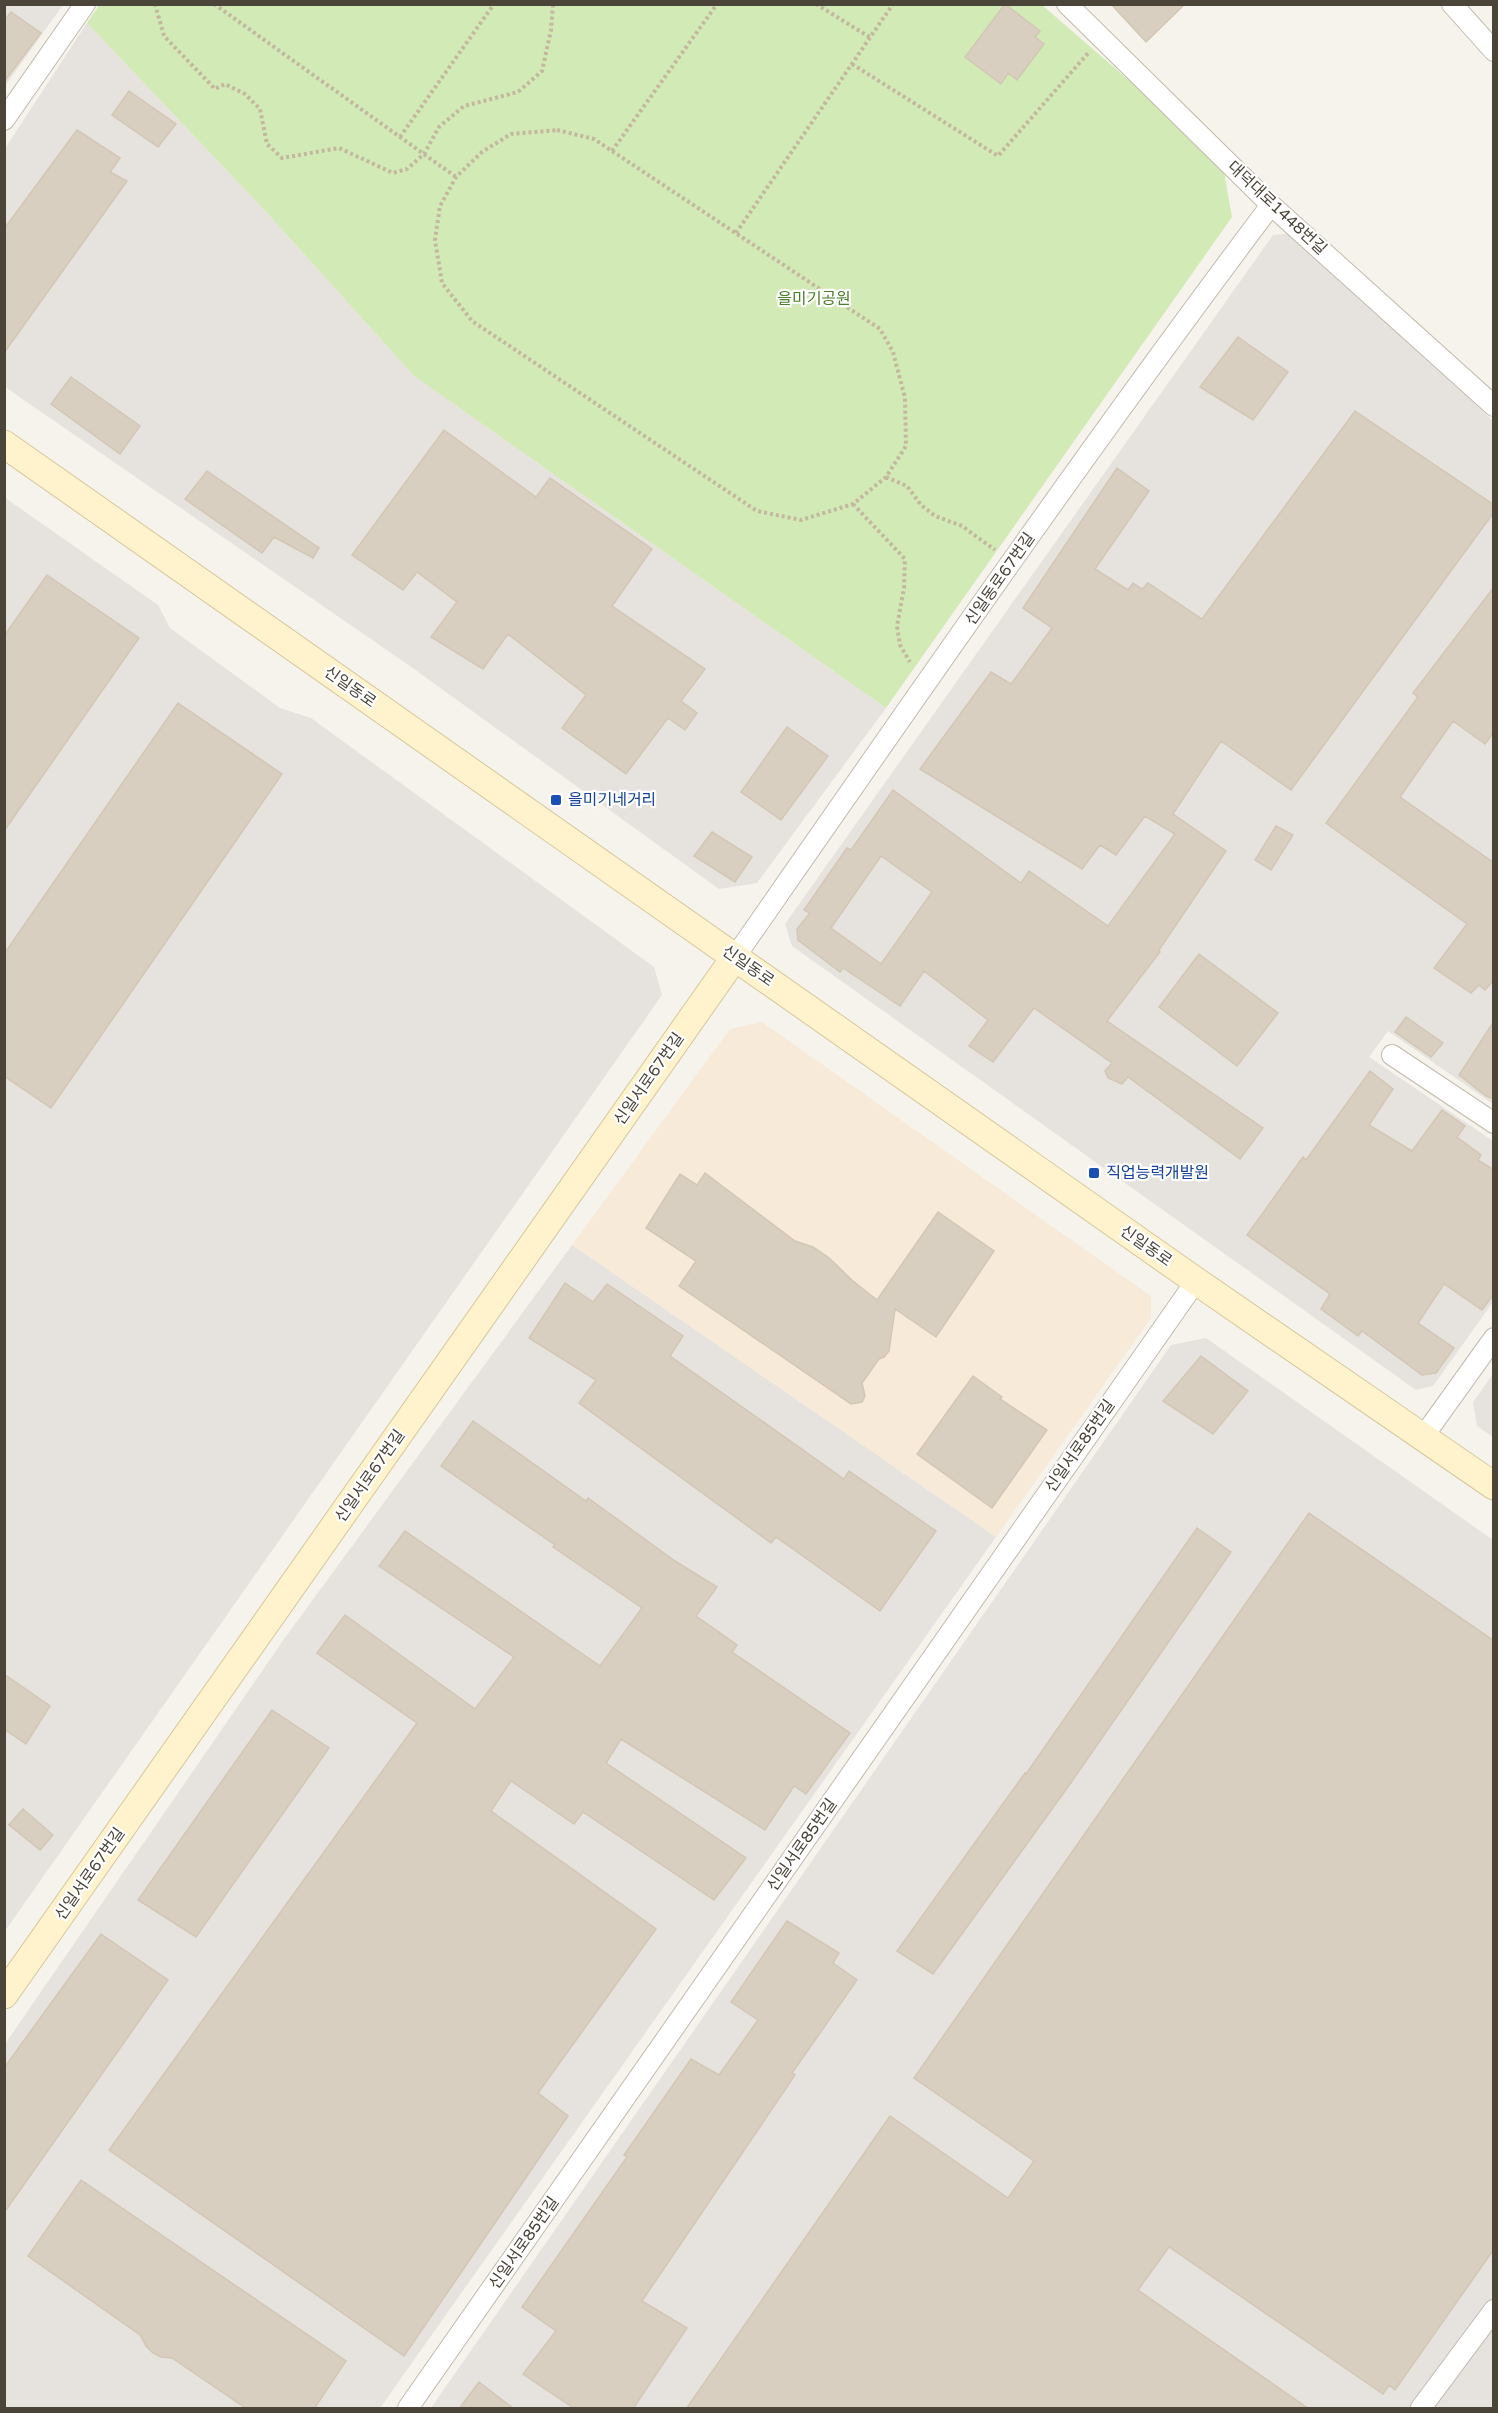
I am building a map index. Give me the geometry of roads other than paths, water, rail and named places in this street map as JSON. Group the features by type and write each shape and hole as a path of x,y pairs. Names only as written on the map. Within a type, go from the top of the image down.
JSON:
{"main road":[{"name":"신일동로","path":"4,444 1196,1281 1494,1486"},
{"name":"신일서로67번길","path":"4,1995 735,957"}],"street":[{"path":"4,120 85,4"},
{"name":"대덕대로1448번길","path":"1067,4 1271,205 1494,406"},
{"path":"1452,4 1494,51"},
{"name":"신일동로67번길","path":"735,957 901,718 1155,361 1271,205"},
{"path":"1392,1055 1494,1123"},
{"name":"신일서로85번길","path":"408,2409 1196,1281"},
{"path":"1423,1437 1494,1338"},
{"path":"1421,2409 1494,2310"}],"place":[{"name":"을미기네거리","path":"556,800"},
{"name":"직업능력개발원","path":"1094,1173"}],"park label":[{"name":"을미기공원","path":"814,299"}]}
